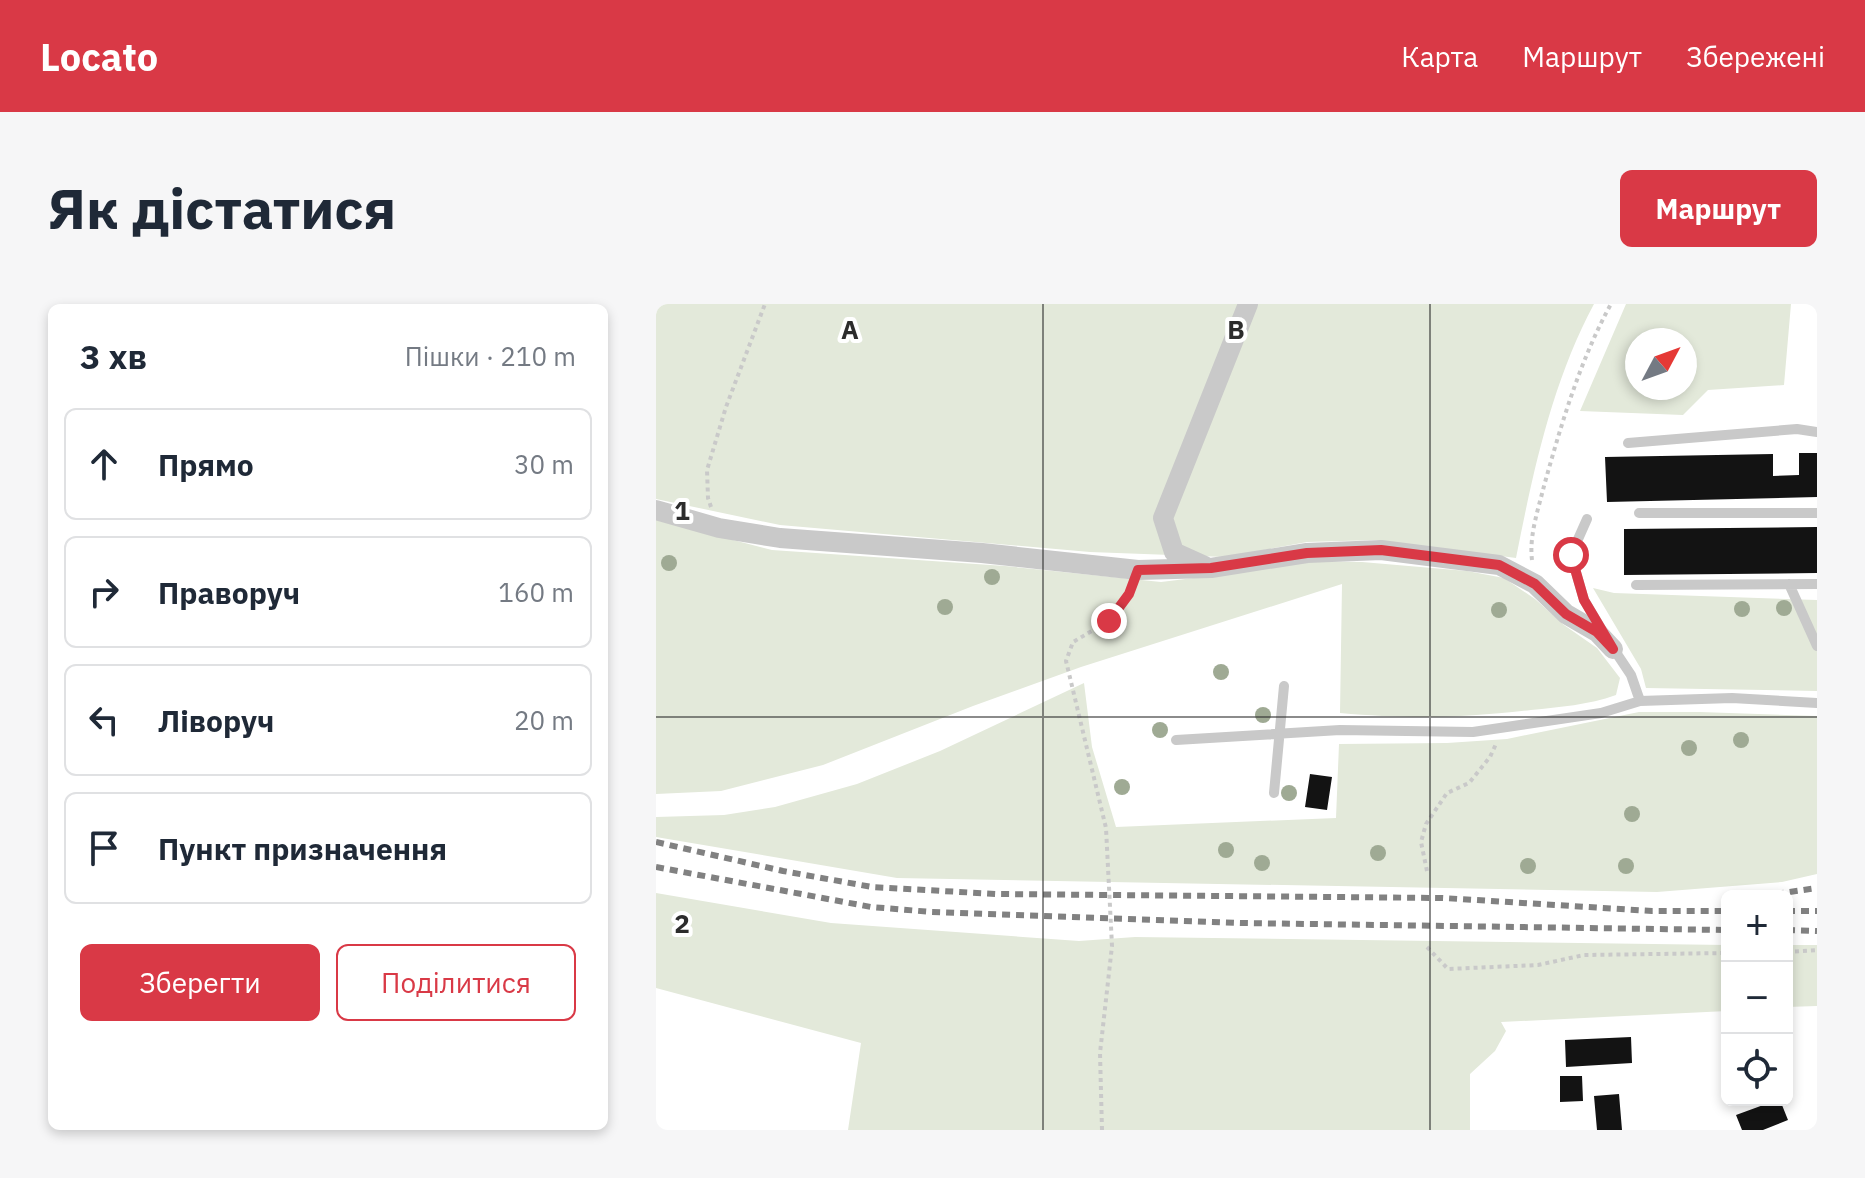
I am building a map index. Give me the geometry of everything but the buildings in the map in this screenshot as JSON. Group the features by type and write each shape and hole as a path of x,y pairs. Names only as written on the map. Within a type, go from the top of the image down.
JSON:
{"street":[{"path":"1211,568 1174,552 1163,518 1248,304"},
{"path":"656,510 719,528 780,538 982,553 1138,570 1211,568 1307,553 1381,550 1499,565 1535,584 1566,614 1597,632 1613,649"}],"lane":[{"path":"1628,443 1797,429 1817,432"},
{"path":"1639,513 1817,513"},
{"path":"1587,519 1571,555 1584,600 1631,675 1640,701"},
{"path":"1789,584 1817,646"},
{"path":"1636,585 1817,584"},
{"path":"1274,793 1284,686"},
{"path":"1176,740 1340,730 1473,732 1601,713 1640,701 1732,698 1817,703"}],"path":[{"path":"719,528 708,498 707,470 726,407 765,304"},
{"path":"1535,584 1531,549 1557,439 1598,327 1611,304"},
{"path":"1102,1130 1100,1053 1112,946 1106,828 1066,661 1073,642 1109,621 1129,594 1138,570"},
{"path":"1427,871 1421,842 1426,824 1447,793 1469,783 1483,766 1503,728"},
{"path":"1427,947 1448,969 1538,965 1584,955 1721,953"},
{"path":"1793,952 1817,950"}],"green space":[{"path":"656,304 1594,304 1555,396 1537,460 1516,558 1377,540 1307,542 1225,557 1090,552 780,525 656,499"},
{"path":"1626,304 1791,304 1784,385 1708,390 1683,415 1580,411"},
{"path":"656,520 772,550 1005,566 1161,582 1307,561 1362,562 1467,571 1504,578 1535,599 1564,625 1597,648 1620,678 1616,695 1563,707 1436,717 1340,713 1342,584 1081,667 823,765 721,791 656,794"},
{"path":"1593,588 1614,593 1817,600 1817,691 1646,688 1641,669"},
{"path":"1084,683 1092,747 1116,827 1336,818 1339,744 1507,739 1639,712 1817,716 1817,874 1782,882 1657,892 897,878 656,837 656,817 724,815 775,807 857,784 940,751"},
{"path":"656,893 831,923 1079,941 1135,937 1721,945 1721,1011 1501,1022 1506,1031 1495,1051 1470,1074 1470,1130 848,1130 861,1043 656,988"},
{"path":"1793,945 1817,945 1817,1006 1793,1007"}],"railway":[{"path":"656,842 783,871 872,887 996,894 1443,898 1652,911 1721,911"},
{"path":"656,867 871,907 932,912 1241,923 1721,930"},
{"path":"1793,891 1817,888"},
{"path":"1793,911 1817,911"},
{"path":"1793,930 1817,931"}],"route":[{"path":"1109,621 1129,594 1138,570 1211,568 1307,553 1381,550 1499,565 1535,584 1566,614 1597,632 1613,649 1584,600 1571,555"}]}
